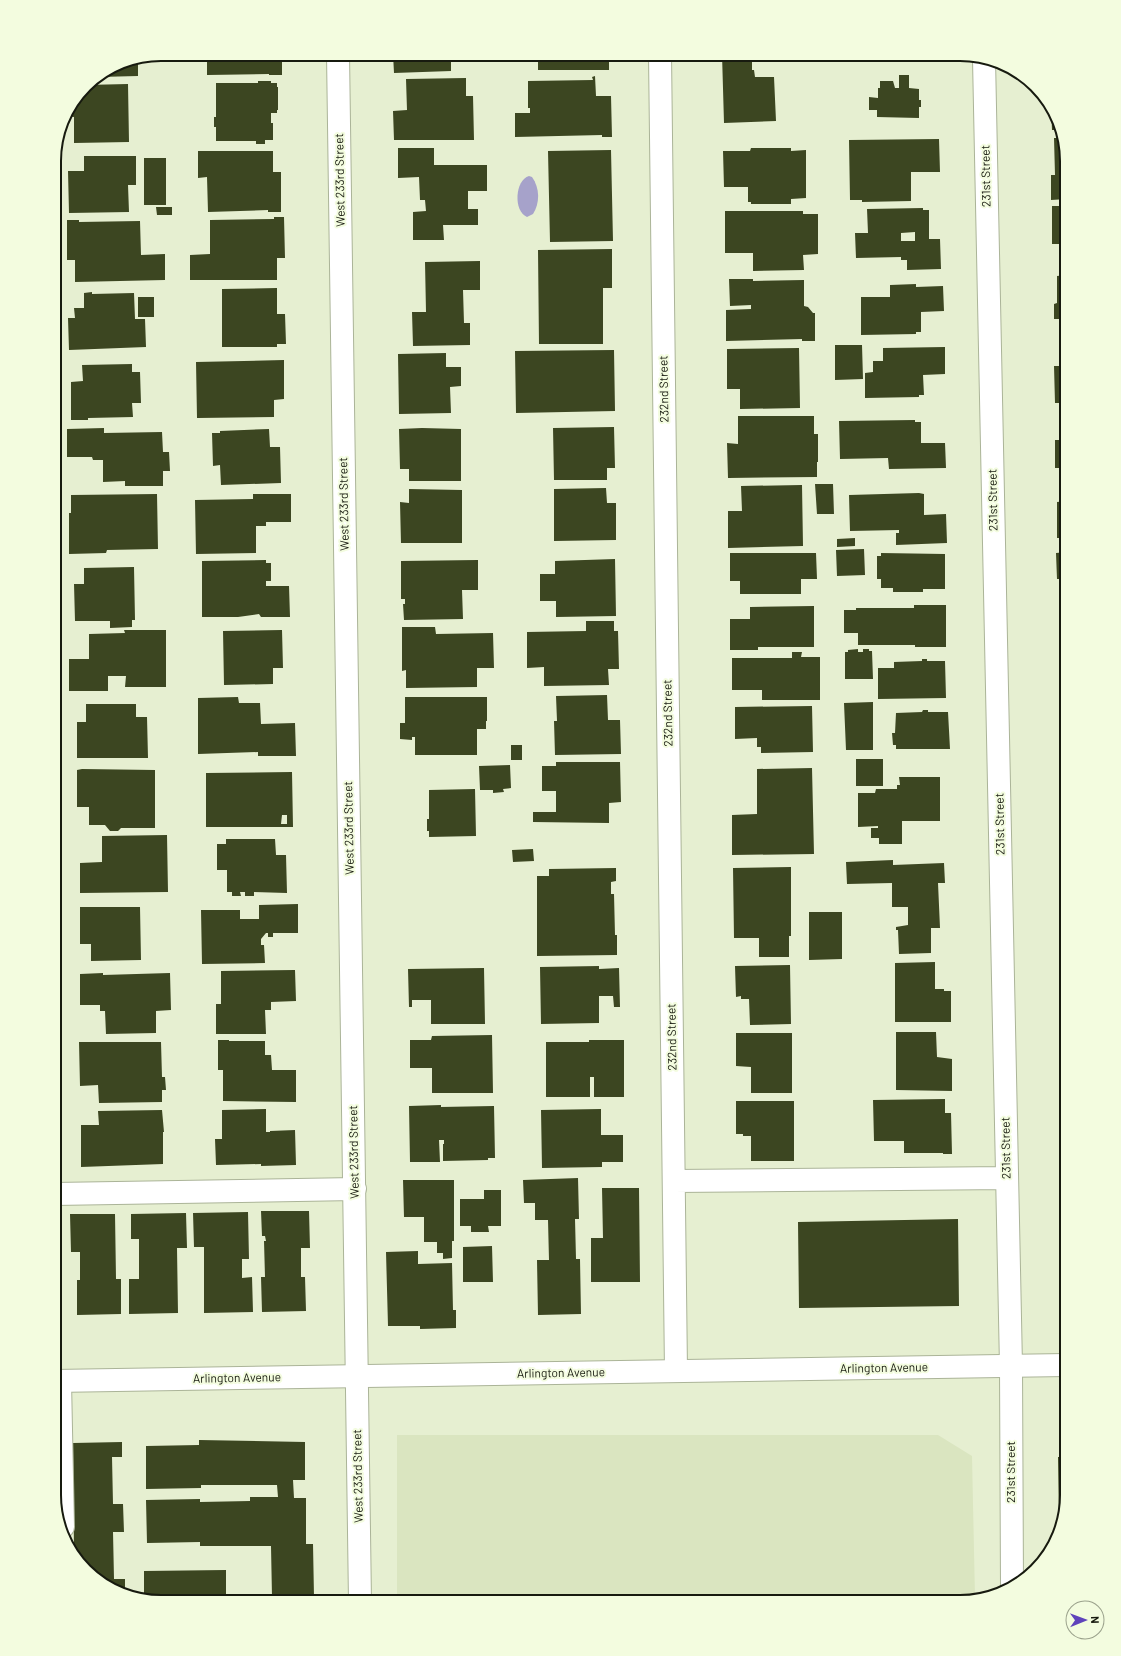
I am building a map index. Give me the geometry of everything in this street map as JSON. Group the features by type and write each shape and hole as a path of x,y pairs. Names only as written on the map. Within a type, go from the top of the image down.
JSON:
{"street":[{"name":"West 233rd Street","path":"338,61 360,1595"},
{"name":"232nd Street","path":"660,61 676,1371"},
{"name":"231st Street","path":"984,64 1011,1366 1012,1581"},
{"path":"674,1181 1007,1178"},
{"path":"61,1194 355,1189"},
{"name":"Arlington Avenue","path":"61,1381 1060,1365"},
{"path":"61,1478 62,1510"}],"shaded area":[{"path":"529,176 532,177 537,186 538,200 533,214 527,217 522,214 519,209 518,196 521,183"},
{"path":"397,1435 938,1435 972,1456 975,1594 960,1595 397,1595"}],"building":[{"path":"207,61 282,61 282,75 207,75"},
{"path":"393,61 451,61 451,71 394,73"},
{"path":"538,61 609,61 609,70 538,70"},
{"path":"722,61 752,61 752,70 754,70 755,77 774,77 776,121 724,123"},
{"path":"138,64 138,76 107,77 117,71"},
{"path":"899,75 909,75 909,88 919,89 919,100 921,100 921,107 919,107 919,118 877,117 877,110 869,110 869,97 878,98 880,81 893,81 895,88 899,88"},
{"path":"595,76 596,96 611,96 612,137 602,137 602,135 515,137 515,113 530,113 530,108 528,108 528,81 593,80 592,77"},
{"path":"466,78 466,96 473,96 474,140 394,140 393,111 407,110 406,79"},
{"path":"258,81 271,81 271,83 277,83 278,110 277,113 271,113 271,123 273,123 273,140 265,140 265,144 256,144 256,141 216,141 214,117 216,117 216,83 258,83"},
{"path":"128,84 129,142 74,143 74,117 71,117 82,100 97,85"},
{"path":"1052,122 1055,130 1052,130"},
{"path":"1054,138 1057,138 1060,161 1060,199 1051,200 1051,175 1055,175"},
{"path":"939,139 940,172 911,172 911,201 862,202 862,200 850,200 849,140"},
{"path":"398,148 434,148 434,165 487,165 487,191 468,191 468,209 478,209 478,225 443,225 444,240 413,240 413,212 426,211 425,200 420,200 419,177 398,178"},
{"path":"751,148 791,148 791,151 806,150 806,198 791,199 791,204 751,204 751,202 748,202 748,187 724,187 723,151 750,151"},
{"path":"611,150 613,241 550,242 548,151"},
{"path":"198,151 273,151 273,172 281,172 281,212 268,212 268,210 208,212 207,177 198,178"},
{"path":"84,156 136,156 136,185 128,185 129,212 69,213 68,171 84,171"},
{"path":"144,158 166,158 166,205 144,205"},
{"path":"1052,206 1060,206 1060,269 1059,244 1052,244"},
{"path":"156,207 172,207 172,215 157,215"},
{"path":"923,208 923,210 929,210 929,239 940,239 941,269 907,270 907,260 901,260 901,257 856,258 855,233 868,233 867,209","holes":["915,232 915,241 901,241 901,233"]},
{"path":"725,211 803,211 803,214 818,214 818,254 803,255 804,270 753,271 753,253 725,253"},
{"path":"274,217 284,217 285,258 277,258 277,280 190,280 190,255 210,254 210,220 274,219"},
{"path":"67,220 79,220 79,222 140,221 141,255 165,254 165,280 75,282 75,260 67,260"},
{"path":"612,249 612,288 603,288 603,344 539,344 538,250"},
{"path":"480,261 480,290 463,290 464,323 470,323 470,345 413,346 412,312 426,312 425,262"},
{"path":"1057,276 1060,276 1060,319 1054,319 1054,304 1057,303"},
{"path":"729,279 753,279 753,281 804,280 804,306 808,307 813,313 815,313 815,341 802,341 802,339 726,341 726,310 751,309 751,305 730,306"},
{"path":"916,284 916,287 943,286 944,311 921,312 921,332 916,332 916,334 861,335 861,297 890,297 890,285"},
{"path":"277,288 277,314 285,314 286,344 277,344 277,347 222,347 222,289"},
{"path":"92,292 92,294 134,293 135,319 145,319 146,347 69,350 68,318 75,318 74,308 84,308 84,293"},
{"path":"138,297 154,297 154,317 138,317"},
{"path":"835,345 862,345 863,379 835,380"},
{"path":"945,347 945,374 923,375 924,395 919,395 919,397 865,398 865,373 873,372 873,361 883,361 883,348"},
{"path":"799,348 800,408 740,409 740,389 727,389 727,349"},
{"path":"614,350 615,411 516,413 515,351"},
{"path":"446,353 446,367 461,367 461,386 450,387 451,413 399,414 398,354"},
{"path":"284,360 284,399 274,400 274,417 197,418 196,362"},
{"path":"132,364 132,372 140,372 141,403 132,403 133,417 71,420 71,382 83,381 82,365"},
{"path":"1054,366 1060,366 1060,403 1055,403"},
{"path":"738,416 814,416 814,434 818,434 817,477 728,478 727,443 738,444"},
{"path":"915,420 915,422 921,422 921,443 945,443 946,468 889,469 888,458 840,459 839,421"},
{"path":"614,427 615,468 607,468 607,480 554,480 553,428"},
{"path":"104,428 104,433 162,432 163,452 169,452 170,471 163,471 163,486 125,486 125,481 103,482 103,460 93,460 92,457 67,457 67,429"},
{"path":"269,429 270,447 280,447 281,483 221,485 220,465 213,466 212,433 220,433 220,431"},
{"path":"399,429 461,429 461,481 409,481 409,469 400,469"},
{"path":"1055,440 1060,440 1060,468 1055,468"},
{"path":"815,484 833,484 834,514 817,514"},
{"path":"802,485 803,546 728,548 728,511 742,511 741,486"},
{"path":"606,488 607,503 616,503 616,540 554,541 554,489"},
{"path":"409,489 462,490 462,543 401,543 400,502 409,503"},
{"path":"157,494 158,549 107,550 106,553 69,554 69,513 71,513 71,495"},
{"path":"253,494 291,494 291,522 266,522 266,526 256,526 256,553 196,554 195,500 253,499"},
{"path":"924,494 924,515 946,514 947,543 896,545 896,533 899,533 899,530 850,531 849,495"},
{"path":"1057,502 1060,502 1060,538 1057,538"},
{"path":"855,538 855,546 837,547 837,539"},
{"path":"864,549 865,575 837,576 836,550"},
{"path":"730,553 816,553 817,579 801,579 801,594 740,594 740,581 730,581"},
{"path":"881,553 945,554 945,589 923,589 923,592 893,592 893,588 881,588 881,579 877,579 877,556 881,556"},
{"path":"1056,553 1060,553 1060,579 1057,579"},
{"path":"615,559 616,616 556,617 556,601 540,601 540,574 555,574 555,561"},
{"path":"266,560 266,563 271,563 271,581 266,581 266,586 289,586 290,617 261,617 259,614 238,617 202,617 202,561"},
{"path":"478,560 478,590 462,590 463,619 404,620 403,604 405,604 405,599 401,599 401,561"},
{"path":"134,567 135,620 132,620 132,627 110,628 110,621 75,621 74,584 84,584 84,568"},
{"path":"914,605 946,605 946,647 915,647 915,645 858,645 858,633 844,633 844,610 856,610 856,608 914,608"},
{"path":"814,606 814,647 758,647 758,650 730,650 730,619 750,619 750,607"},
{"path":"586,621 614,621 614,631 618,631 619,669 608,669 609,685 544,686 544,667 527,668 527,632 586,631"},
{"path":"402,627 435,627 436,634 493,633 494,668 477,668 477,687 406,688 406,670 402,671"},
{"path":"124,630 166,630 166,687 125,687 126,676 108,676 108,691 69,691 69,659 89,659 89,634 125,633"},
{"path":"282,630 283,668 273,668 273,684 224,685 223,631"},
{"path":"858,649 858,652 863,652 863,649 869,649 869,651 872,651 873,679 845,679 845,652 848,652 848,650"},
{"path":"1059,649 1060,649 1060,679"},
{"path":"792,652 802,652 801,657 820,657 820,700 762,700 762,690 732,690 732,658 792,658"},
{"path":"922,659 927,659 927,661 945,661 946,698 878,699 878,668 894,668 894,662 922,661"},
{"path":"607,695 608,720 620,720 621,754 555,755 554,721 557,721 556,696"},
{"path":"238,697 239,703 260,703 261,724 295,723 296,756 258,756 258,752 198,754 198,698"},
{"path":"405,697 487,697 486,729 477,729 477,755 415,755 415,737 412,737 412,740 400,739 400,723 405,723"},
{"path":"873,702 873,750 846,750 844,703"},
{"path":"86,704 136,704 136,717 147,717 148,758 77,758 77,722 86,722"},
{"path":"812,706 813,752 761,753 761,747 757,747 757,738 735,739 735,707"},
{"path":"923,710 928,710 928,712 948,712 950,749 896,749 896,745 893,745 892,733 895,733 896,713 922,712"},
{"path":"511,745 522,745 522,760 511,760"},
{"path":"856,759 883,759 883,786 856,786"},
{"path":"556,762 620,762 621,802 609,803 609,823 533,822 533,812 556,812 556,791 542,791 542,766 556,766"},
{"path":"510,765 511,788 503,789 504,792 493,793 493,790 480,790 479,766"},
{"path":"812,768 814,854 732,855 732,815 757,814 757,769"},
{"path":"77,770 155,770 155,828 121,828 118,831 110,831 105,825 89,825 89,807 77,807"},
{"path":"292,772 293,827 206,827 206,773","holes":["282,815 287,815 287,824 281,824"]},
{"path":"899,777 940,777 940,821 902,821 902,844 879,844 879,838 871,838 871,828 878,828 878,826 858,827 858,793 875,793 876,789 897,789 897,785 900,785"},
{"path":"475,789 476,836 429,837 429,831 427,831 427,819 429,819 429,790"},
{"path":"167,835 168,892 80,893 80,863 102,862 102,836"},
{"path":"226,839 275,839 276,855 286,855 287,893 254,892 254,896 245,896 245,892 240,892 241,896 232,896 232,892 227,892 227,870 217,870 217,844 226,844"},
{"path":"533,849 534,861 513,862 512,850"},
{"path":"893,860 893,865 944,863 945,883 938,883 940,928 931,928 931,953 899,954 898,930 896,930 896,927 908,925 908,907 892,907 892,883 847,884 846,862"},
{"path":"791,867 791,936 789,936 789,957 759,957 759,938 734,938 733,868"},
{"path":"616,868 616,881 611,882 611,894 614,894 617,955 537,956 537,876 549,876 549,869"},
{"path":"298,904 298,933 273,933 273,937 268,937 268,933 266,933 261,939 261,945 264,945 265,963 202,964 201,910 240,910 240,919 259,919 259,905"},
{"path":"80,907 140,907 141,960 91,961 91,944 80,944"},
{"path":"809,912 842,912 842,959 809,960"},
{"path":"935,962 935,989 951,991 951,1022 895,1022 895,963"},
{"path":"790,965 791,1024 750,1025 749,999 741,999 741,996 736,997 735,966"},
{"path":"599,966 599,969 619,968 620,1007 614,1007 613,996 599,996 599,1023 541,1024 540,967"},
{"path":"484,968 485,1024 431,1024 431,1000 412,1000 412,1007 409,1007 408,969"},
{"path":"295,970 296,1001 271,1002 271,1010 265,1010 266,1034 216,1034 216,1004 221,1004 221,971"},
{"path":"103,973 103,975 170,973 171,1010 156,1011 156,1033 106,1034 105,1011 100,1011 100,1005 80,1005 80,974"},
{"path":"896,1032 936,1032 937,1057 952,1059 952,1091 896,1090"},
{"path":"736,1033 792,1033 792,1093 751,1093 751,1067 736,1066"},
{"path":"492,1035 493,1093 432,1093 432,1068 410,1068 410,1040 431,1040 432,1036"},
{"path":"218,1040 265,1041 265,1055 271,1055 272,1070 296,1070 296,1102 223,1101 223,1070 218,1070"},
{"path":"589,1040 624,1040 624,1097 594,1097 594,1077 590,1077 590,1097 546,1097 546,1042 589,1042"},
{"path":"79,1042 161,1042 162,1077 165,1077 166,1090 162,1090 162,1102 99,1103 98,1085 80,1086"},
{"path":"945,1099 945,1113 951,1113 952,1154 904,1153 904,1141 874,1141 873,1100"},
{"path":"736,1101 794,1101 794,1161 751,1161 751,1136 736,1134"},
{"path":"441,1105 441,1107 494,1106 495,1158 488,1158 488,1160 443,1161 444,1140 439,1140 440,1162 410,1162 409,1106"},
{"path":"266,1109 266,1132 295,1130 296,1165 216,1165 215,1139 222,1139 222,1110"},
{"path":"601,1109 601,1135 623,1135 623,1162 602,1162 602,1167 542,1168 541,1110"},
{"path":"162,1110 164,1132 163,1164 81,1167 81,1125 99,1125 98,1111"},
{"path":"578,1178 579,1219 575,1219 576,1259 580,1259 581,1314 538,1315 537,1260 549,1260 548,1220 535,1220 535,1203 524,1203 523,1180"},
{"path":"403,1180 454,1180 454,1241 452,1241 452,1258 443,1259 443,1253 437,1253 437,1242 424,1242 424,1217 404,1217"},
{"path":"602,1188 639,1188 640,1282 591,1282 591,1238 603,1238"},
{"path":"484,1190 501,1190 501,1226 488,1226 489,1232 471,1232 471,1226 460,1226 460,1199 484,1199"},
{"path":"261,1211 309,1211 310,1248 301,1248 301,1277 305,1277 306,1311 262,1312 261,1277 265,1277 264,1241 266,1241 265,1236 262,1236"},
{"path":"248,1212 249,1259 242,1259 242,1278 252,1277 253,1312 204,1313 204,1247 194,1247 193,1213"},
{"path":"186,1213 187,1248 177,1248 178,1313 129,1314 129,1279 139,1279 139,1239 131,1239 131,1214"},
{"path":"70,1214 115,1214 116,1279 121,1279 121,1314 77,1315 77,1280 80,1280 80,1252 71,1252"},
{"path":"958,1219 959,1306 799,1308 798,1222"},
{"path":"492,1246 493,1282 463,1282 463,1247"},
{"path":"418,1251 418,1264 452,1263 453,1310 456,1310 456,1328 420,1329 420,1326 388,1326 386,1252"},
{"path":"199,1440 305,1442 305,1480 293,1480 294,1498 306,1498 306,1544 313,1544 314,1595 272,1595 271,1546 200,1546 200,1542 147,1543 146,1500 200,1499 200,1502 250,1501 250,1497 278,1497 277,1485 201,1485 201,1488 146,1489 146,1446 199,1445"},
{"path":"122,1442 122,1457 112,1457 113,1504 123,1504 124,1532 113,1532 114,1579 125,1579 125,1588 105,1578 95,1570 74,1545 73,1443"},
{"path":"1058,1457 1060,1457 1060,1495 1059,1509"},
{"path":"226,1570 226,1595 154,1595 144,1593 144,1571"}]}
